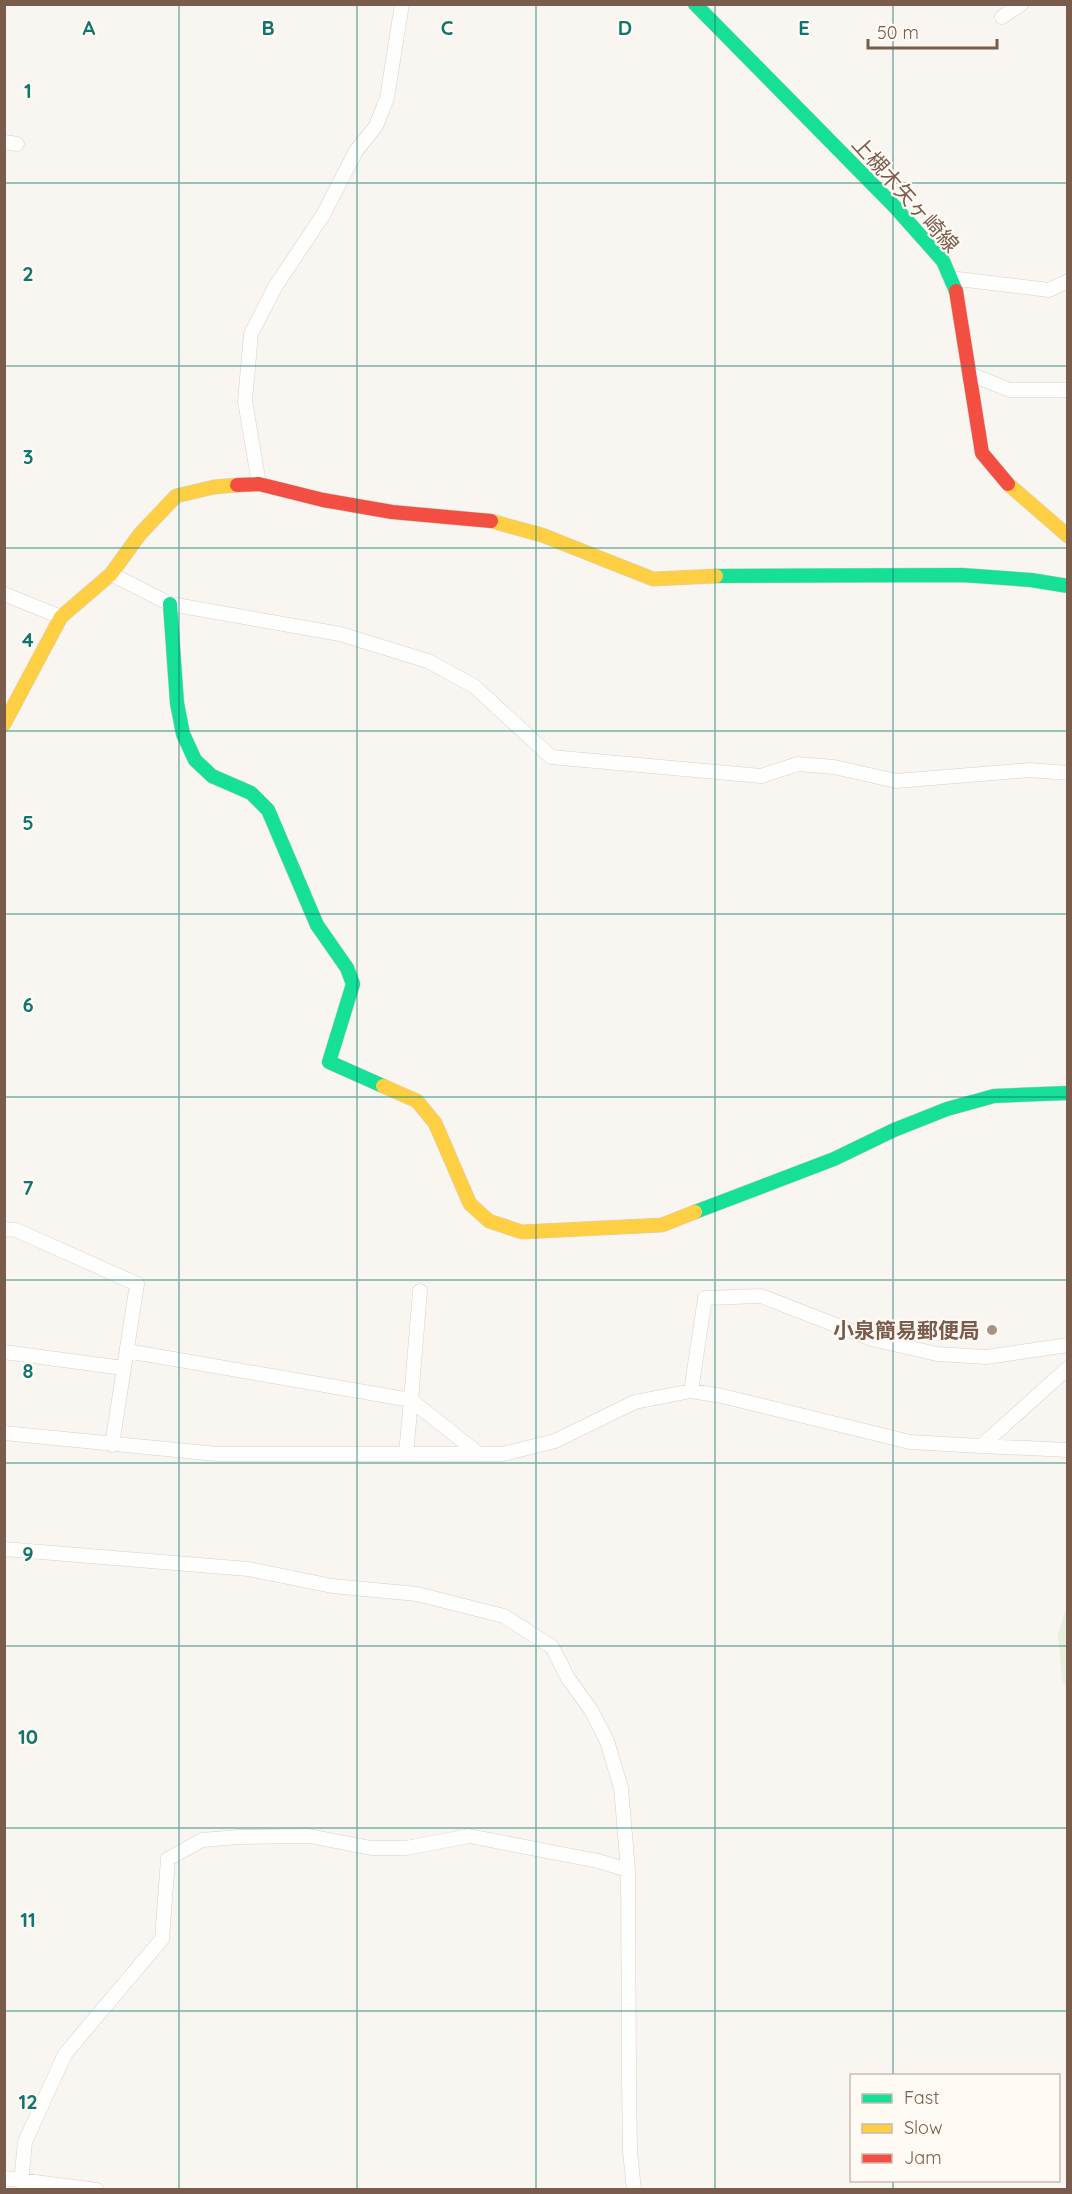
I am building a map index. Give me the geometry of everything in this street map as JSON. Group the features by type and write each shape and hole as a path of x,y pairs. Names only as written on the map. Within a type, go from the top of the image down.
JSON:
{"street":[{"path":"259,484 245,401 251,334 275,287 323,215 356,150 376,126 387,98 402,4"},
{"name":"上槻木矢ヶ崎線","path":"695,4 895,207 943,261 956,291 982,453 1013,490 1068,536"},
{"path":"1002,17 1021,4"},
{"path":"950,278 1049,290 1068,281"},
{"path":"970,374 1010,390 1068,390"},
{"path":"4,724 61,617 111,574 140,534 176,496 214,488 259,484 323,500 393,512 487,520 542,535 653,579 729,576 962,575 1031,580 1068,586"},
{"path":"111,574 170,604 340,634 428,661 474,686 551,757 761,776 798,764 822,766 896,781 1030,770 1068,772"},
{"path":"4,594 61,617"},
{"path":"170,604 177,703 183,734 195,760 212,776 251,793 268,810 317,925 347,968 353,984 329,1062 417,1101 435,1123 470,1204 489,1221 522,1232 663,1225 834,1159 946,1108 994,1096 1068,1093"},
{"path":"4,1229 16,1230 137,1284 112,1445"},
{"path":"406,1454 420,1292"},
{"path":"691,1391 705,1298 761,1296 872,1339 937,1354 986,1357 1068,1345"},
{"path":"126,1351 411,1400 479,1454"},
{"path":"4,1352 123,1368"},
{"path":"981,1446 1068,1368"},
{"path":"4,1432 112,1445 217,1454 503,1454 555,1441 635,1402 691,1391 722,1396 910,1442 1068,1450"},
{"path":"4,1549 248,1569 332,1586 417,1594 504,1616 552,1647 568,1678 591,1710 607,1741 621,1788 628,1870 630,2151 634,2190"},
{"path":"21,2182 25,2142 65,2054 162,1939 168,1859 202,1840 309,1836 371,1848 406,1848 469,1836 598,1861 628,1870"},
{"path":"4,2178 97,2190"}],"green space":[{"path":"1067,1606 1067,1690 1062,1680 1058,1634"}],"traffic: fast":[{"path":"695,4 895,207 943,261 956,291"},
{"path":"716,576 962,575 1031,580 1068,586"},
{"path":"170,604 177,703 183,734 195,760 212,776 251,793 268,810 317,925 347,968 353,984 329,1062 383,1086"},
{"path":"695,1212 834,1159 894,1130 947,1109 994,1096 1068,1093"}],"traffic: slow":[{"path":"1008,484 1068,536"},
{"path":"4,724 61,617 111,574 140,534 176,496 214,487 237,485"},
{"path":"491,521 542,535 653,579 716,576"},
{"path":"383,1086 417,1101 435,1123 470,1204 489,1221 522,1232 662,1225 695,1212"}],"traffic: jam":[{"path":"956,291 982,453 1008,484"},
{"path":"237,485 259,484 323,500 392,512 491,521"}],"place":[{"name":"小泉簡易郵便局","path":"992,1330"}]}
